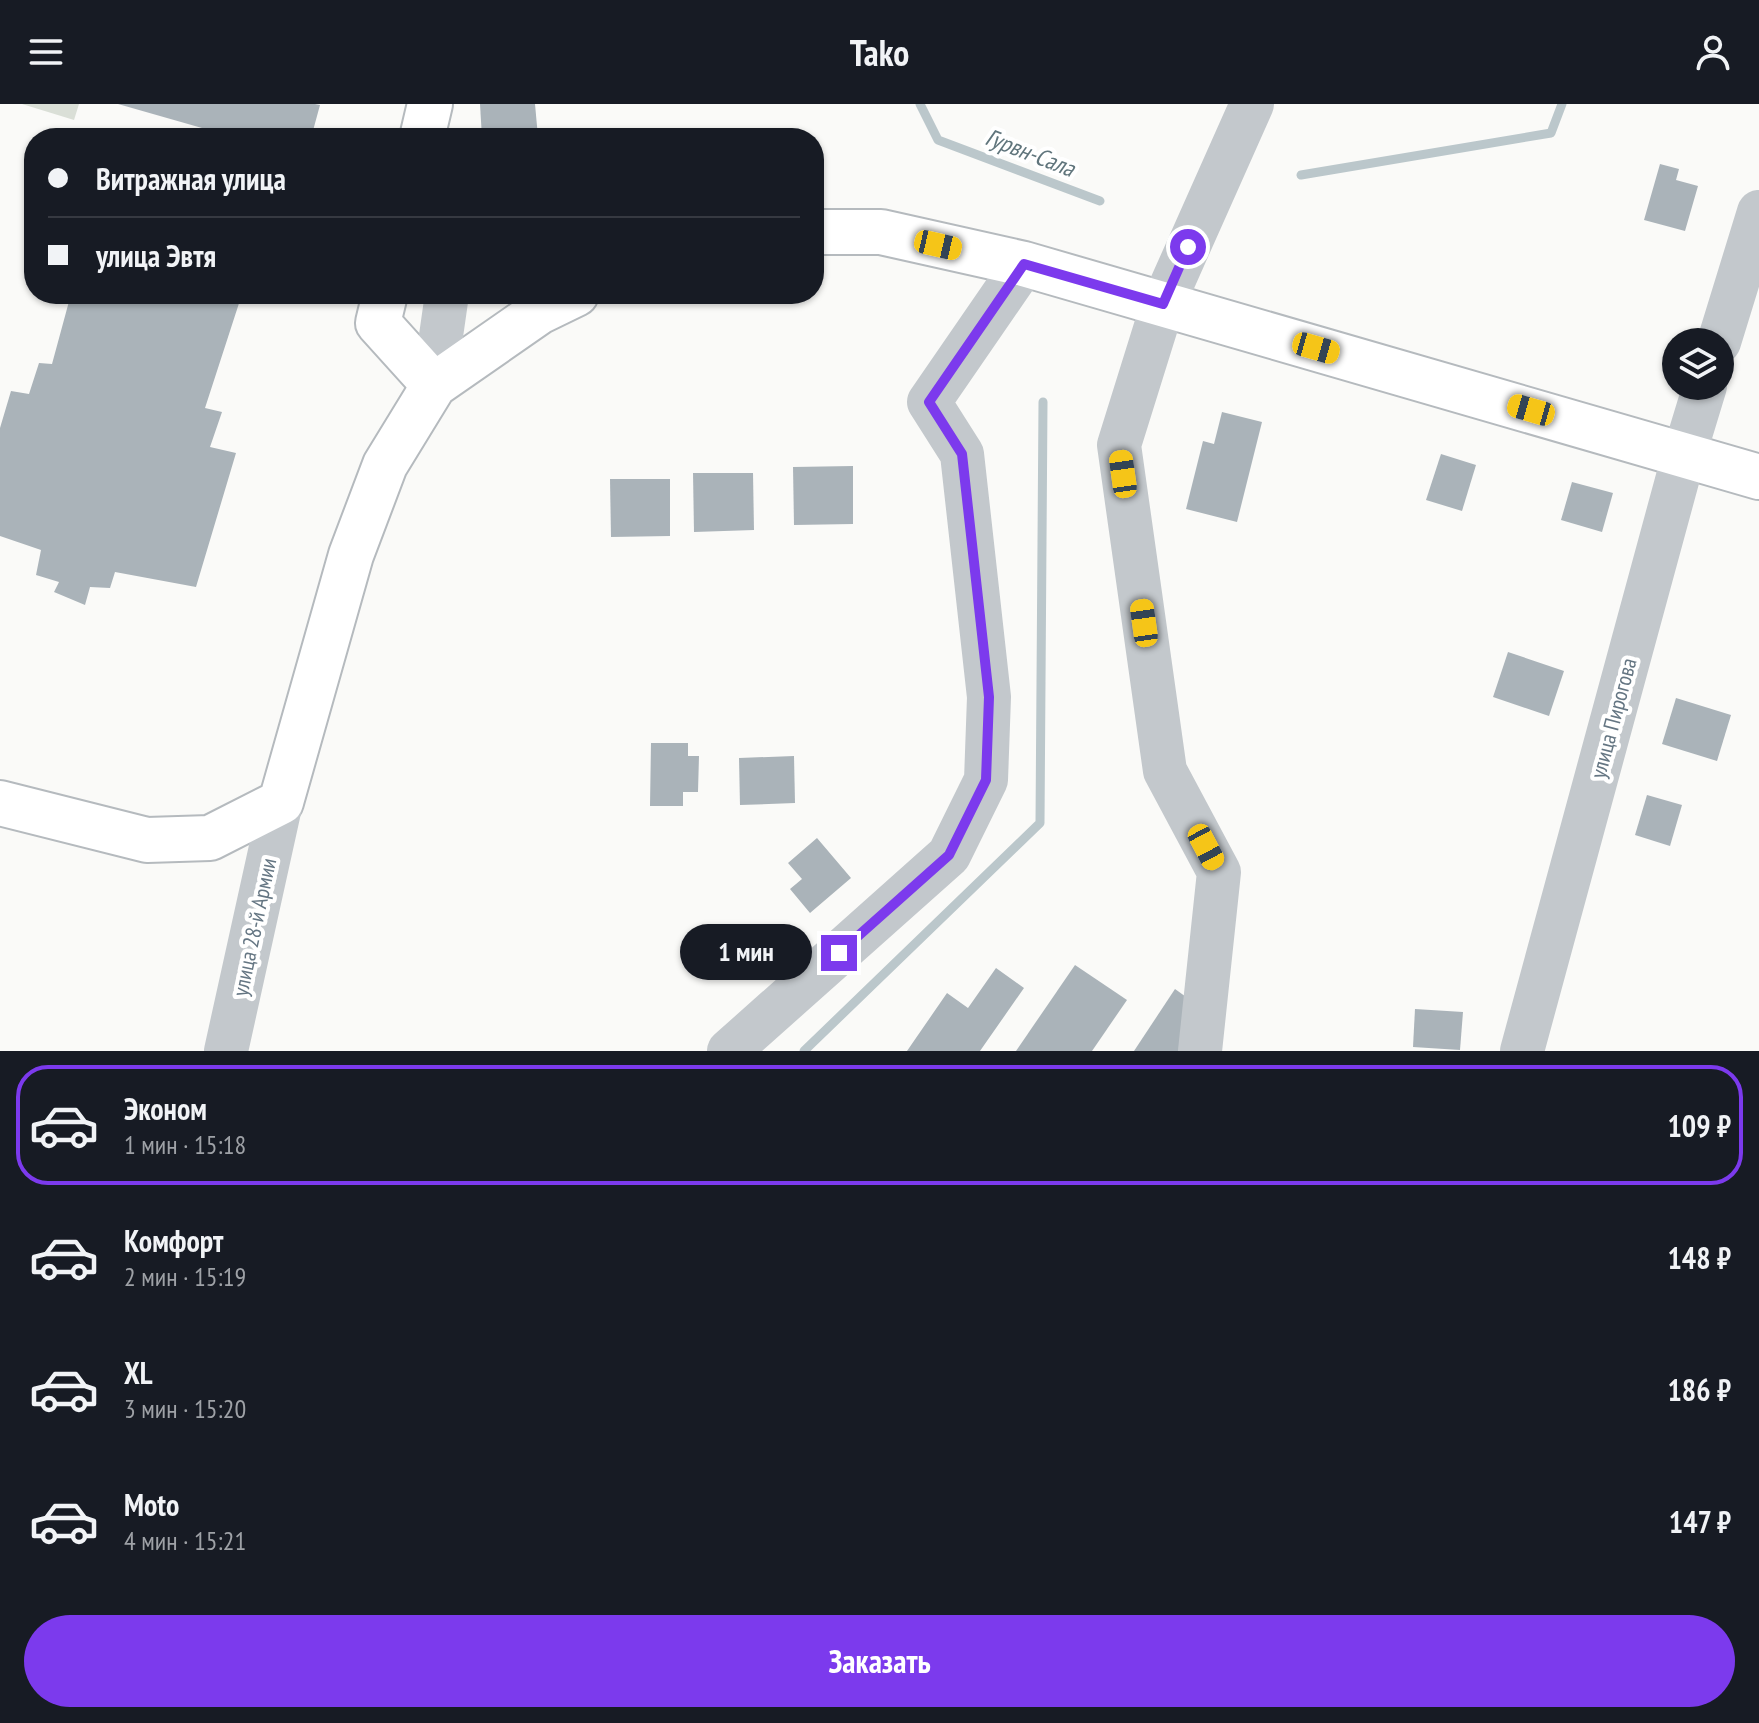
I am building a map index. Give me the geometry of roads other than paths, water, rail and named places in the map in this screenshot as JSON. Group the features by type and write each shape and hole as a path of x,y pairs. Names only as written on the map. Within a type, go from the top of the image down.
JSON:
{"main road":[{"path":"424,128 430,104"},
{"path":"824,232 881,232 1024,264 1759,477"},
{"path":"383,304 378,323 434,385"},
{"path":"0,803 147,840 210,838 281,802 351,555 385,465 434,385 539,312 555,304"}],"street":[{"path":"1200,1051 1219,872 1165,771 1119,445 1163,304 1252,104"},
{"path":"1723,328 1759,212"},
{"path":"729,1051 949,855 986,780 989,697 962,454 929,402 1024,264"},
{"path":"434,385 446,304"},
{"name":"улица Пирогова","path":"1522,1051 1701,400"},
{"name":"улица 28-й Армии","path":"226,1051 281,802"}],"waterway":[{"name":"Гурвн-Сала","path":"920,104 938,140 1100,201"},
{"path":"1301,175 1551,133 1562,104"},
{"path":"804,1051 1040,823 1043,402"}]}
